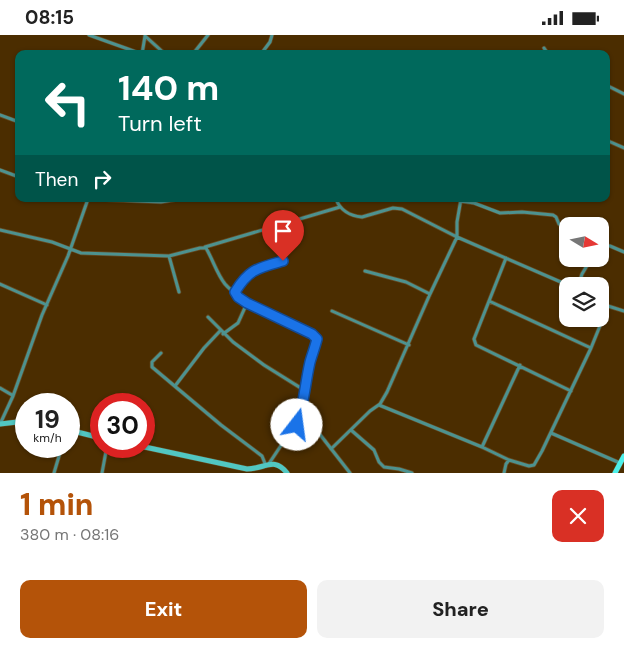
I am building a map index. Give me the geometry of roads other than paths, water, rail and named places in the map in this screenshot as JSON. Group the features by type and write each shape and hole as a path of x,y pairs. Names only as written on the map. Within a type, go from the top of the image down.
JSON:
{"main road":[{"path":"615,473 624,456"}],"street":[{"path":"89,35 131,50"},
{"path":"143,50 145,35"},
{"path":"145,35 162,50"},
{"path":"196,50 208,35"},
{"path":"264,50 270,43 272,35"},
{"path":"610,87 624,94"},
{"path":"0,115 15,121"},
{"path":"610,142 624,148"},
{"path":"0,170 15,176"},
{"path":"15,422 0,424 68,256 86,202"},
{"path":"338,202 340,207 348,213 362,217 393,208 402,209 457,237 559,281"},
{"path":"330,449 370,411 379,405 387,392 457,237 460,202"},
{"path":"469,202 500,213 522,212 553,215 559,224"},
{"path":"0,230 52,241 81,253 169,256 204,248 340,207"},
{"path":"609,246 624,251"},
{"path":"204,248 208,250 226,285 238,297 315,337 316,343 310,361 304,389 305,396 297,425"},
{"path":"169,256 178,292"},
{"path":"506,258 474,343 571,391"},
{"path":"235,292 242,280 254,270 283,261"},
{"path":"365,271 406,282 430,295"},
{"path":"0,284 47,305"},
{"path":"490,301 591,348"},
{"path":"175,386 204,348 222,332 238,323 247,303"},
{"path":"609,306 624,311"},
{"path":"332,311 409,345"},
{"path":"208,317 222,332 264,365 304,389"},
{"path":"379,405 509,460 522,465 534,465 571,391 600,327"},
{"path":"161,353 152,362 152,367 262,456 267,466"},
{"path":"482,447 520,365"},
{"path":"0,387 12,395"},
{"path":"267,466 292,429 297,425 311,423 350,473"},
{"path":"351,430 374,450 384,467 412,473"},
{"path":"551,433 620,463"},
{"path":"155,449 252,471 275,463 282,466 287,473"},
{"path":"54,473 58,458"},
{"path":"102,473 105,458"},
{"path":"504,473 509,460"}]}
